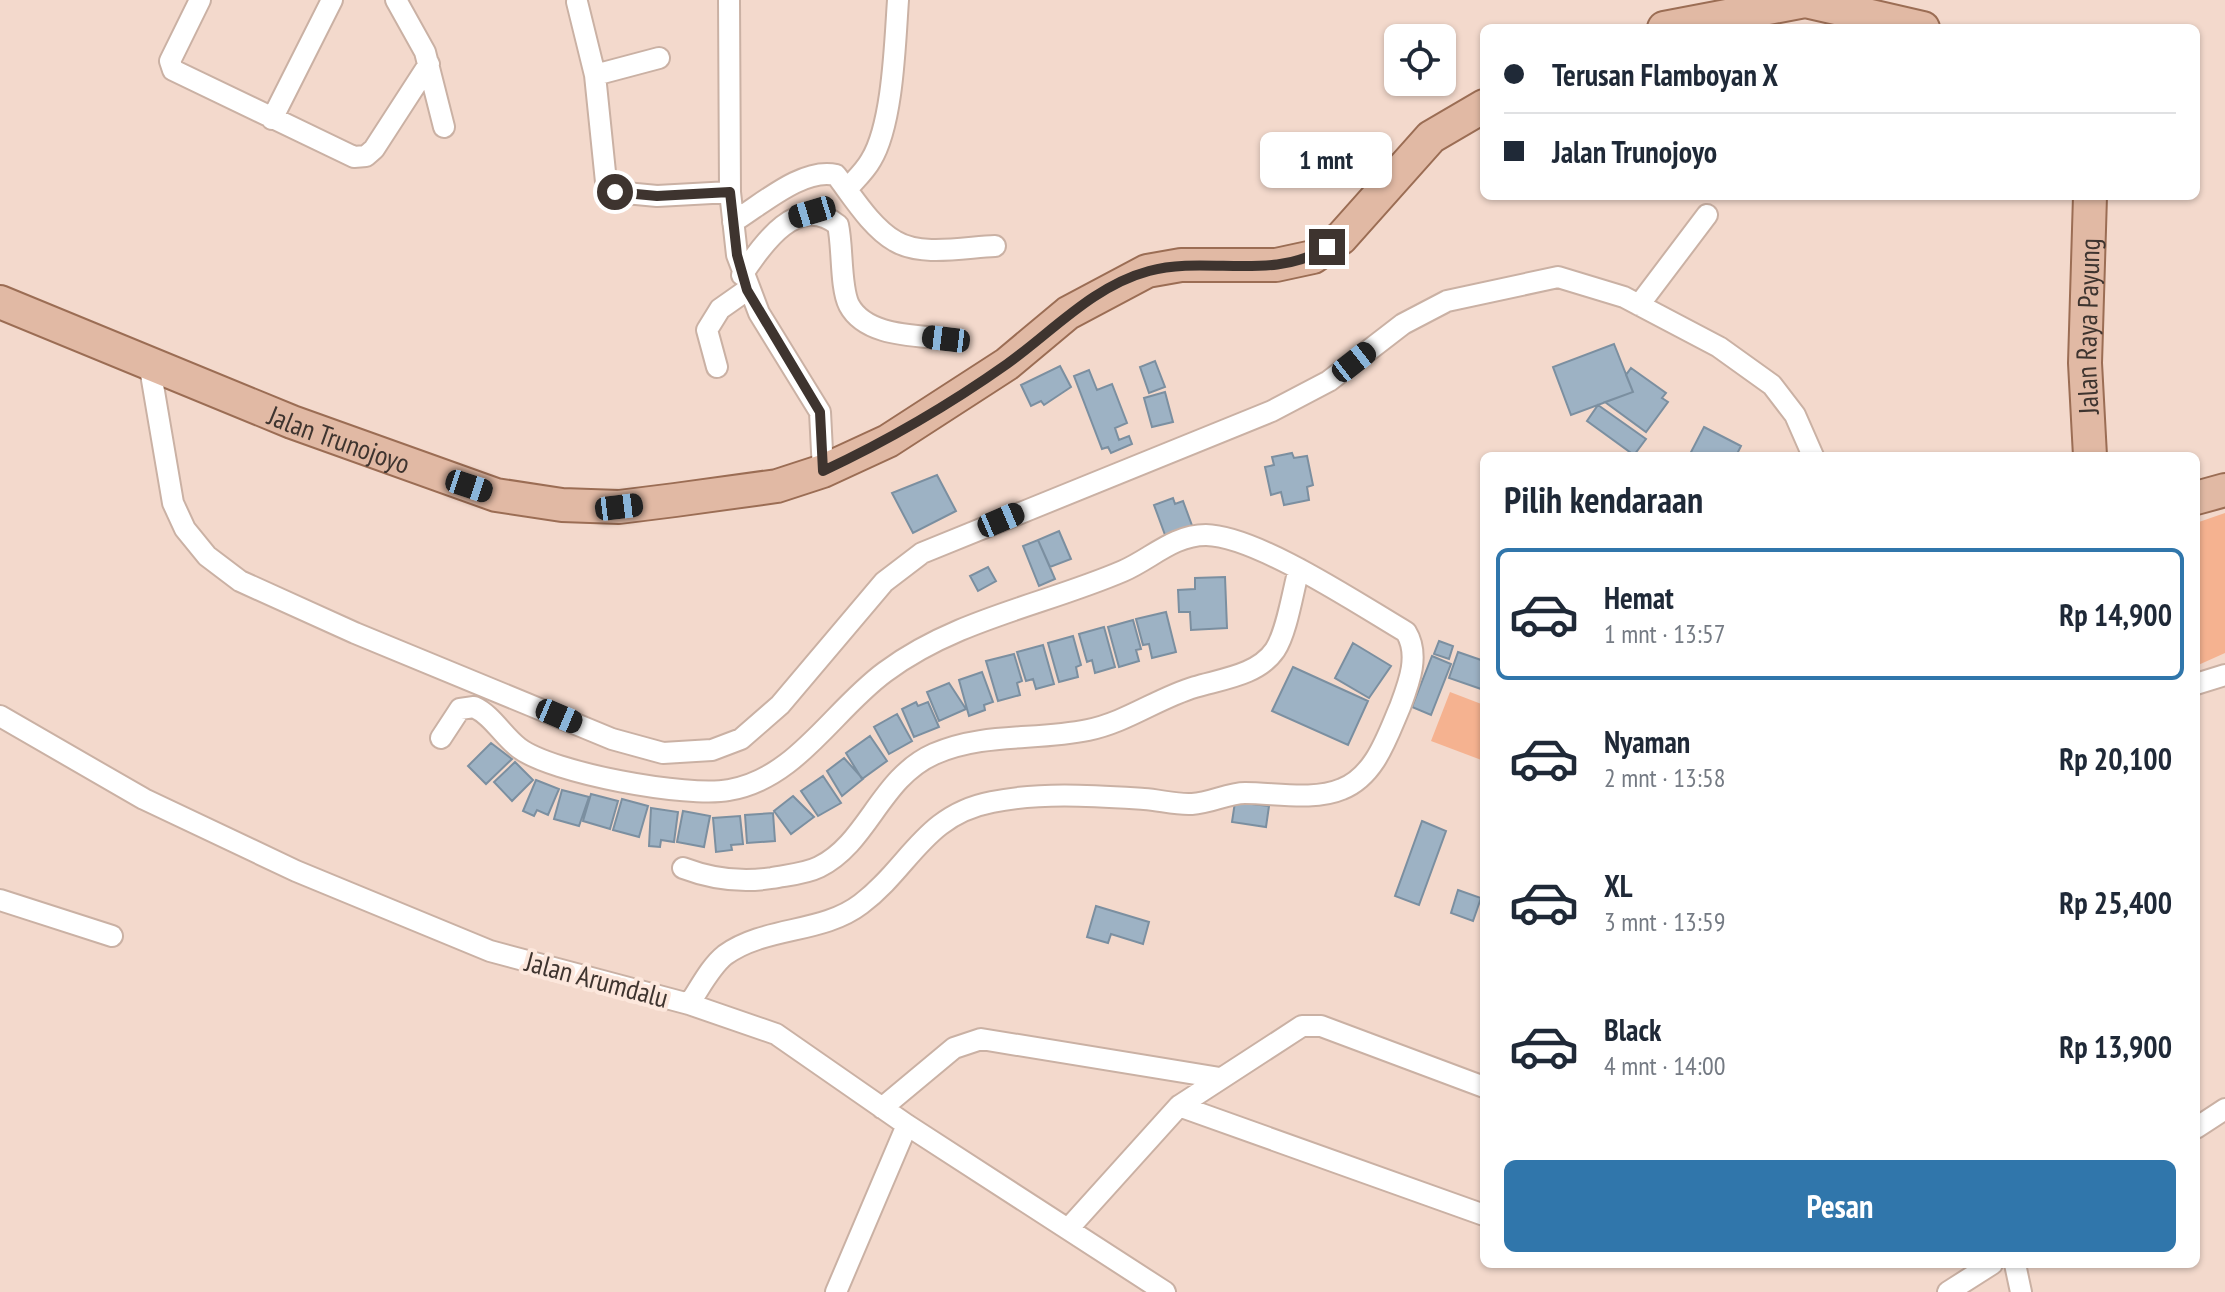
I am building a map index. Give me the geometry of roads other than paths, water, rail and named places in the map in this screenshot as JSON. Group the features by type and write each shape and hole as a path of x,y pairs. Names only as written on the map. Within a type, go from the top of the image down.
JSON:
{"main road":[{"path":"1684,24 1804,0 1906,24"},
{"name":"Jalan Trunojoyo","path":"0,302 391,460 496,495 562,505 619,507 777,486 823,471 888,441 1007,364 1068,313 1147,271 1181,265 1276,265 1313,257 1341,238 1431,137 1480,108"},
{"name":"Jalan Raya Payung","path":"2090,200 2085,363 2090,452"},
{"path":"2200,497 2225,490"}],"street":[{"path":"200,0 170,61 172,67 354,157 366,156 374,149 402,99 429,64"},
{"path":"272,119 332,0"},
{"path":"396,0 429,64 444,127"},
{"path":"729,0 730,192 733,222 745,282 820,412 823,471"},
{"path":"847,189 870,162 879,142 892,75 898,0"},
{"path":"577,2 595,75 606,182 615,192 657,196 730,192"},
{"path":"595,75 659,58"},
{"path":"733,222 817,173 836,175 876,225 896,242 917,248 995,246"},
{"path":"717,367 707,330 720,309 745,282 761,247 792,218 812,212 825,215 838,225 849,305 860,317 881,331 946,339"},
{"path":"1639,305 1707,215"},
{"path":"149,362 173,503 185,529 207,556 240,581 355,633 612,739 663,753 712,750 741,739 780,705 884,582 922,553 1272,411 1329,381 1403,324 1447,301 1558,277 1639,305 1719,347 1772,385 1795,415 1811,452"},
{"path":"441,738 460,709 474,707 520,748 549,761 675,790 728,791 768,780 885,672 973,623 1124,570 1170,543 1205,535 1231,541 1299,569 1406,632 1410,639 1414,660 1406,692 1372,766 1356,781 1328,793 1240,793 1193,804 1053,797 993,802 961,811 920,841 860,906 821,923 766,937 726,954 689,1004"},
{"path":"683,868 726,880 762,879 805,872 821,866 843,848 893,783 933,754 977,739 1055,736 1091,730 1131,717 1192,688 1241,674 1266,661 1278,647 1299,569"},
{"path":"2200,683 2225,675"},
{"name":"Jalan Arumdalu","path":"0,716 144,799 296,871 490,951 689,1004 776,1034 907,1125 1165,1292"},
{"path":"0,900 112,936"},
{"path":"1068,1229 1179,1106 1291,1031 1321,1026 1480,1086"},
{"path":"882,1108 954,1048 981,1039 1220,1078"},
{"path":"1179,1106 1480,1214"},
{"path":"2200,1125 2225,1109"},
{"path":"836,1292 907,1125"},
{"path":"1948,1292 1986,1268"},
{"path":"2016,1268 2021,1292"}]}
